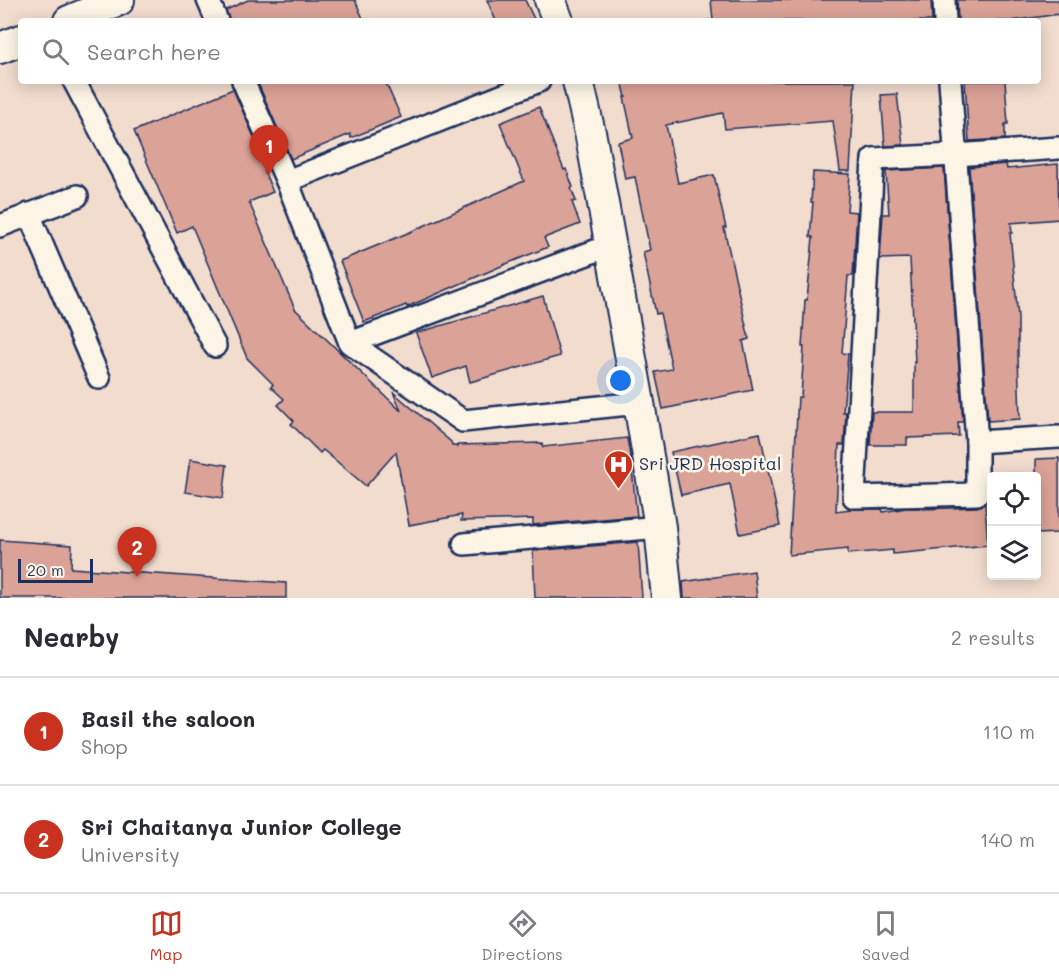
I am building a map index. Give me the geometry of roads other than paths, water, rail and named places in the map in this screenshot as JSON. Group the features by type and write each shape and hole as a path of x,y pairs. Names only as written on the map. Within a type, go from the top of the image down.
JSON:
{"street":[{"path":"76,18 119,0"},
{"path":"208,0 216,18"},
{"path":"550,0 557,18"},
{"path":"944,0 945,18"},
{"path":"0,48 18,41"},
{"path":"76,84 215,346"},
{"path":"244,84 287,181 350,343 463,421 639,403"},
{"path":"287,181 531,84"},
{"path":"579,84 591,137 639,403 660,527 667,598"},
{"path":"950,84 955,155 977,442 977,494 854,497 873,159 955,155 1059,147"},
{"path":"0,226 76,196"},
{"path":"29,214 99,378"},
{"path":"350,343 611,244"},
{"path":"977,442 1059,437"},
{"path":"464,544 660,527"}],"place":[{"name":"Basil the saloon","path":"269,175"},
{"name":"Sri JRD Hospital","path":"618,490"},
{"name":"Sri Chaitanya Junior College","path":"137,577"}]}
